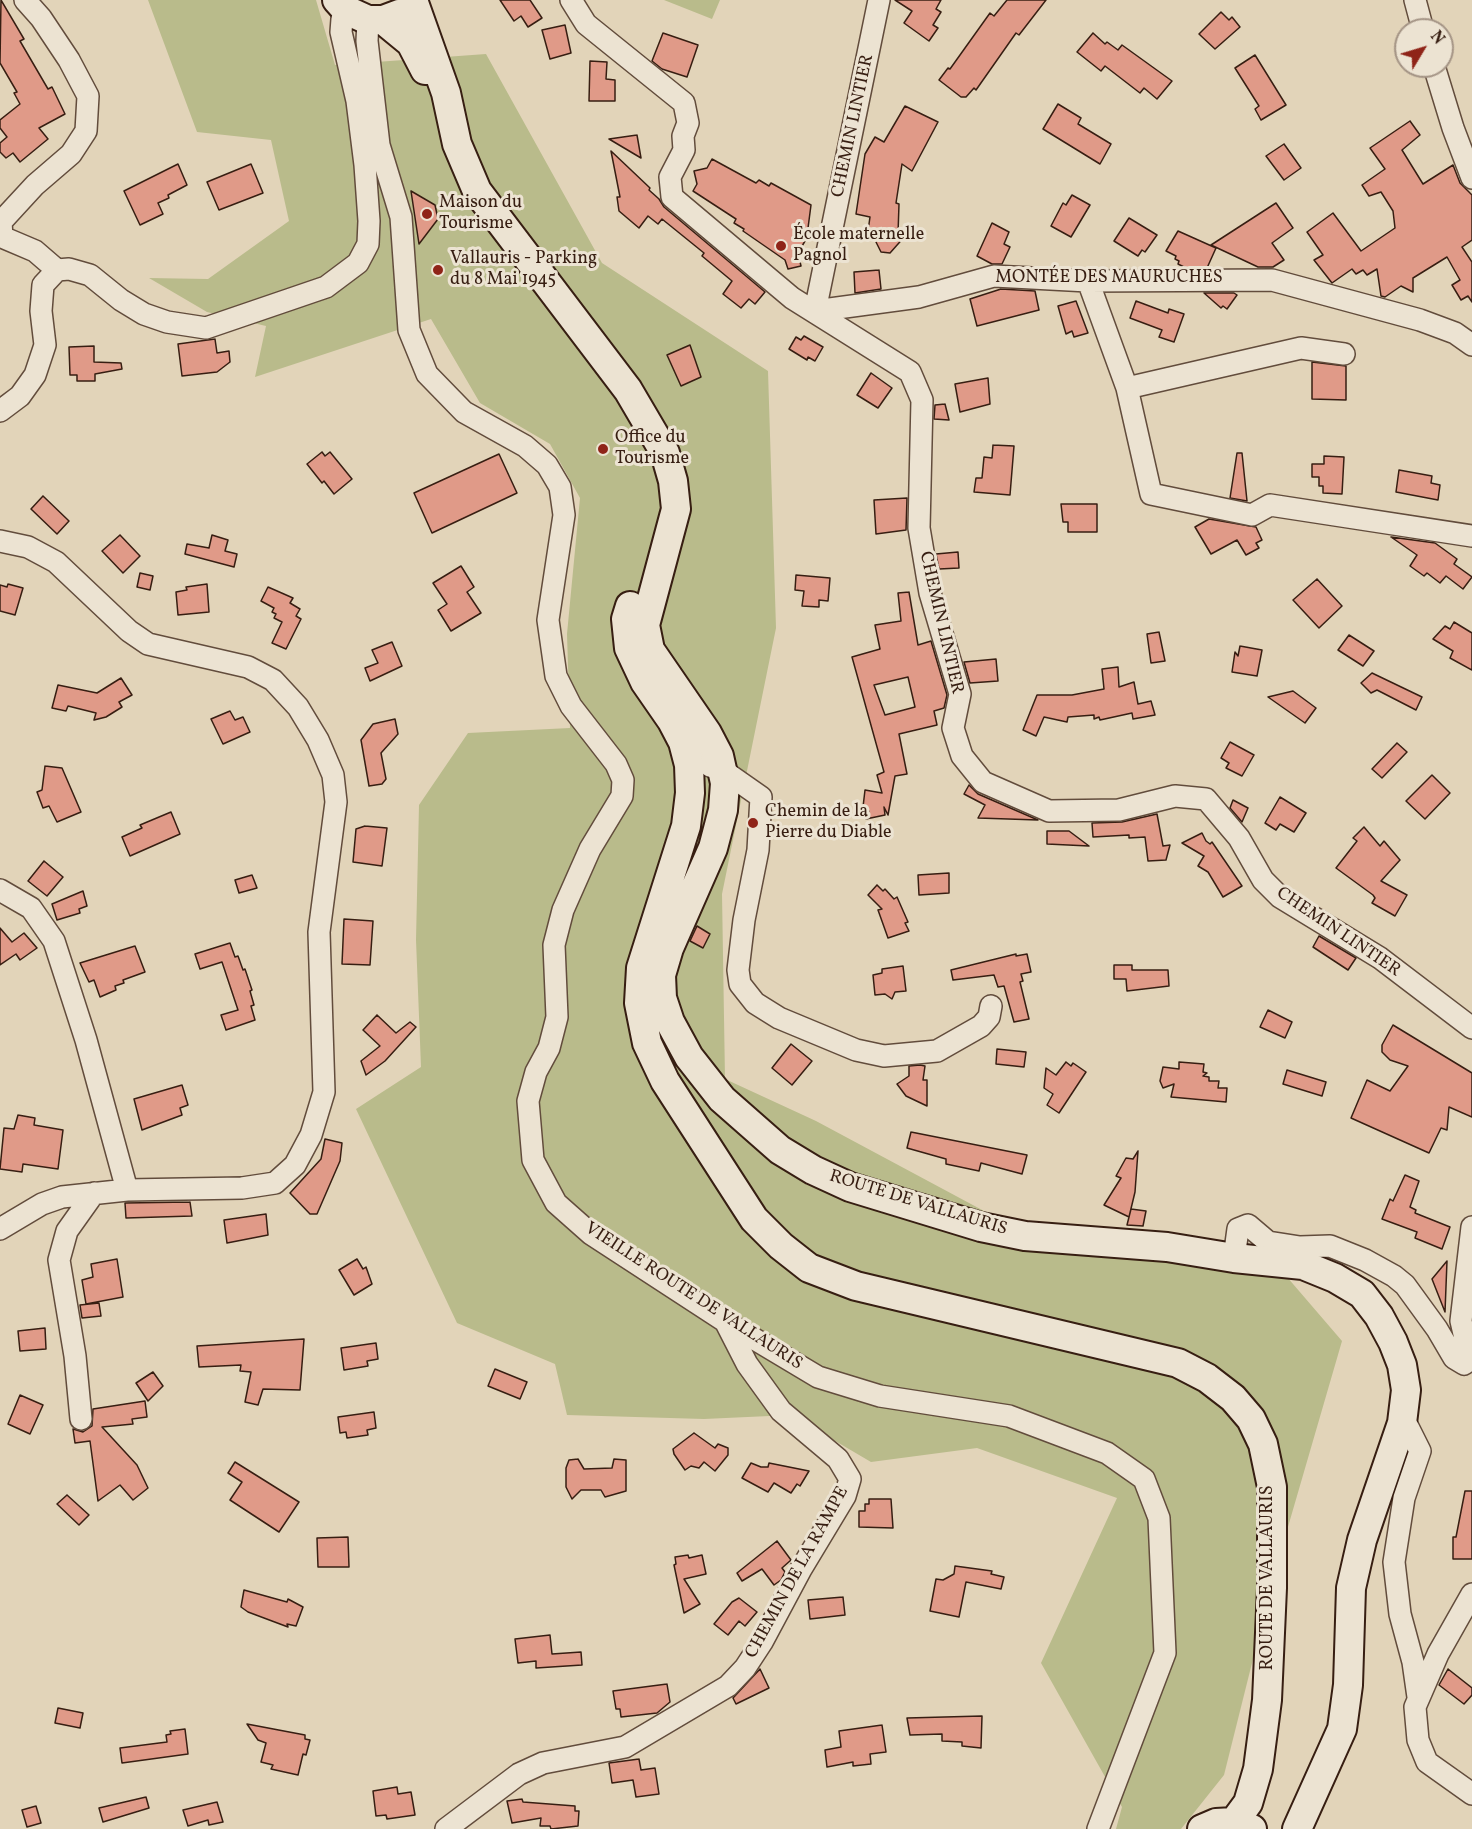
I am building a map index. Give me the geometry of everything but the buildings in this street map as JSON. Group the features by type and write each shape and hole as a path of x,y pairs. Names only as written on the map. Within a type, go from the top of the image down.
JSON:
{"main road":[{"path":"359,12 400,13 413,0"},
{"name":"ROUTE DE VALLAURIS","path":"413,0 446,93 457,144 477,191 627,390 665,453 673,481 676,508 645,625 650,650 707,733 718,756 725,783 723,810 715,838 669,948 662,975 662,998 670,1022 689,1058 722,1099 780,1150 813,1170 850,1187 938,1214 1025,1236 1167,1247 1234,1258 1303,1265 1335,1278 1362,1294 1380,1316 1402,1365 1406,1390 1402,1423 1362,1540 1351,1588 1348,1685 1342,1729 1297,1829"},
{"name":"ROUTE DE VALLAURIS","path":"359,12 411,43 421,58 431,88 451,174 462,200 636,432 651,462 657,488 655,512 626,619 628,648 645,682 672,721 683,742 689,765 690,793 686,826 641,968 639,1003 647,1042 665,1081 754,1219 809,1268 856,1286 1178,1363 1207,1378 1233,1398 1251,1419 1263,1444 1272,1487 1272,1588 1268,1700 1258,1769 1243,1826"},
{"path":"1202,1829 1216,1823 1243,1826"}],"street":[{"path":"25,0 41,18 69,60 88,96 86,131 72,154 35,185 1,222 2,237 35,251 57,270"},
{"path":"571,0 586,24 684,103 688,123 683,136 684,150 670,177 672,196 792,298 815,311"},
{"name":"CHEMIN LINTIER","path":"879,0 815,311 910,372 922,400 919,528 930,593 960,694 953,728 962,756 983,782 1048,811 1119,810 1175,796 1206,799 1239,838 1263,880 1280,897 1380,958 1472,1028"},
{"path":"1415,0 1420,18"},
{"path":"0,411 20,396 35,375 45,345 41,311 43,285 57,270 69,269 90,275 121,300 144,314 167,322 206,328 326,286 358,263 368,244 369,221 357,101 341,32 342,19 359,12"},
{"name":"VIEILLE ROUTE DE VALLAURIS","path":"359,12 367,41 379,145 401,217 409,330 427,374 464,412 525,446 547,465 560,487 564,515 548,620 556,676 571,706 616,764 623,780 622,796 590,849 564,910 554,945 557,1017 549,1048 536,1072 528,1101 532,1160 556,1203 591,1234 726,1322 818,1377 880,1396 1009,1416 1107,1453 1144,1479 1159,1518 1165,1653 1098,1829"},
{"path":"1438,78 1453,129 1472,178"},
{"name":"MONTÉE DES MAURUCHES","path":"815,311 919,297 994,276 1088,281 1272,280 1420,321 1455,333 1472,345"},
{"path":"1088,281 1127,388 1151,494 1252,514 1270,506 1472,536"},
{"path":"1127,388 1301,348 1344,354"},
{"path":"0,541 28,547 56,562 129,631 148,644 248,667 273,680 298,707 318,740 333,774 336,802 334,832 319,932 324,1092 311,1135 296,1165 274,1183 206,1190 127,1190 62,1197 42,1204 0,1229"},
{"path":"683,742 710,766 721,769 760,797 758,850 744,920 738,970 740,984 755,1003 779,1018 856,1050 884,1056 937,1051 981,1026 989,1017 991,1006"},
{"path":"0,890 31,908 54,941 86,1040 127,1190"},
{"path":"81,1419 75,1356 59,1260 67,1231 94,1193"},
{"path":"1234,1258 1238,1229 1248,1225 1268,1242 1300,1247 1330,1246 1365,1260 1394,1276 1405,1285 1437,1329 1454,1358 1464,1364 1470,1360 1461,1321 1472,1227"},
{"name":"CHEMIN DE LA RAMPE","path":"446,1829 519,1774 543,1763 625,1747 728,1686 745,1668 762,1642 845,1496 850,1479 838,1460 781,1411 747,1364 726,1322"},
{"path":"1402,1423 1408,1427 1420,1451 1404,1498 1394,1562 1400,1614 1413,1662 1418,1697"},
{"path":"1472,1594 1438,1654 1415,1707 1418,1740 1427,1762 1472,1794"}],"green space":[{"path":"148,0 316,0 335,65 486,54 602,263 768,371 776,628 722,894 725,1079 816,1121 1012,1226 1281,1270 1342,1341 1274,1575 1224,1775 1181,1829 1116,1829 1122,1807 1041,1663 1117,1498 977,1448 871,1462 791,1415 704,1419 567,1415 555,1364 457,1323 356,1109 421,1067 416,940 419,805 468,733 570,728 567,634 580,498 550,444 480,403 431,319 255,377 266,326 207,312 149,278 208,279 289,221 271,140 197,132"},
{"path":"664,0 720,0 712,19"}],"place":[{"name":"Maison du Tourisme","path":"427,214"},
{"name":"École maternelle Pagnol","path":"781,246"},
{"name":"Vallauris - Parking du 8 Mai 1945","path":"438,270"},
{"name":"Office du Tourisme","path":"603,449"},
{"name":"Chemin de la Pierre du Diable","path":"753,823"}]}
